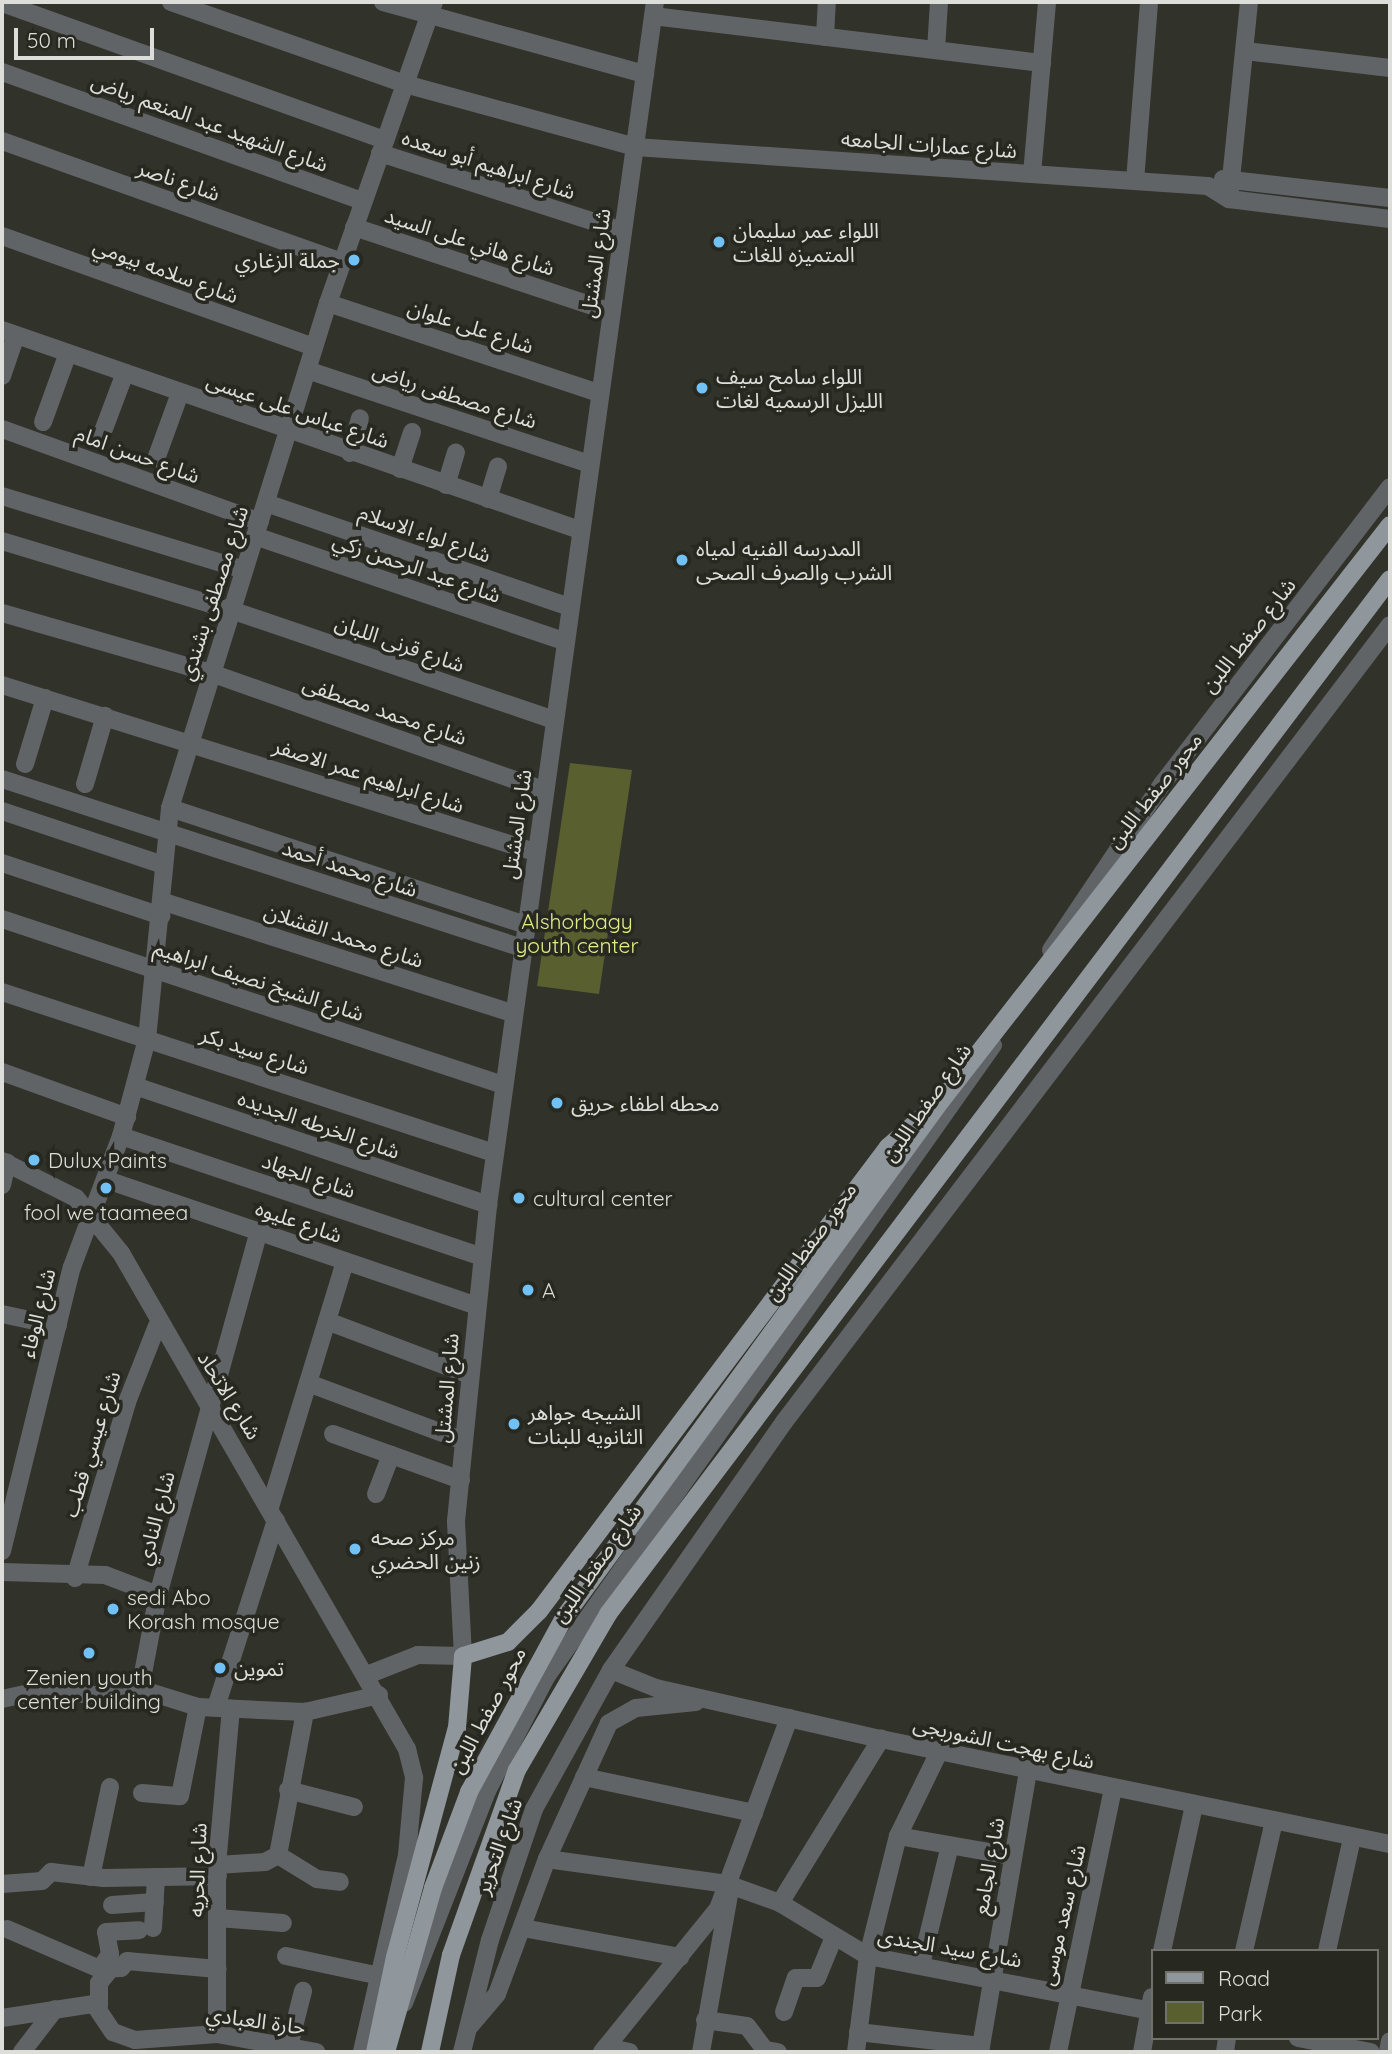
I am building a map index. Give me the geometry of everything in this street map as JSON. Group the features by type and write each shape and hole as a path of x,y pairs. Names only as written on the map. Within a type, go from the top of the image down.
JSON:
{"main road":[{"name":"محور صفط اللبن","path":"386,2052 433,1888 469,1792 542,1653 941,1101 1390,525"},
{"path":"430,2052 451,1955 517,1770 608,1614 1390,579"},
{"path":"375,2052 395,1957 457,1728 463,1656 498,1648 522,1631 888,1147 941,1101"}],"street":[{"name":"شارع عمارات الجامعه","path":"171,2 405,84 641,147 1208,186 1229,199 1390,219"},
{"path":"383,2 431,10 645,74"},
{"path":"825,37 827,2"},
{"path":"936,50 939,2"},
{"path":"1032,174 1047,2"},
{"path":"1135,181 1149,2"},
{"path":"1229,199 1250,2"},
{"name":"شارع ابراهيم أبو سعده","path":"2,4 383,147 623,232"},
{"path":"654,9 825,37 1042,63"},
{"name":"شارع المشتل","path":"463,1656 455,1555 470,1375 494,1153 599,393 623,232 641,147 645,74 654,9"},
{"name":"شارع مصطفى بشندي","path":"90,1209 107,1180 147,1039 157,970 161,908 160,864 164,832 189,741 328,303 431,10"},
{"path":"1245,51 1390,68"},
{"name":"شارع الشهيد عبد المنعم رياض","path":"2,72 363,201"},
{"name":"شارع ناصر","path":"2,141 342,262"},
{"name":"شارع عمارات الجامعه","path":"1208,186 1231,175"},
{"path":"1231,175 1390,198"},
{"name":"شارع هاني على السيد","path":"354,227 611,312"},
{"name":"شارع سلامه بيومي","path":"2,236 314,347"},
{"name":"شارع على علوان","path":"328,303 599,393"},
{"path":"2,376 9,332"},
{"name":"شارع عباس على عيسى","path":"9,332 289,432 580,530"},
{"path":"43,422 68,353"},
{"name":"شارع مصطفى رياض","path":"307,370 589,464"},
{"path":"99,442 125,373"},
{"path":"156,459 180,393"},
{"path":"350,453 360,418"},
{"name":"شارع حسن امام","path":"2,429 257,529"},
{"path":"400,469 412,432"},
{"path":"446,485 456,453"},
{"path":"488,499 498,466"},
{"name":"شارع صفط اللبن","path":"369,2052 419,1975 487,1791 580,1623 919,1154 1163,783 1390,487"},
{"path":"2,496 244,570"},
{"name":"شارع لواء الاسلام","path":"266,503 569,607"},
{"name":"شارع عبد الرحمن زكي","path":"257,529 565,641"},
{"name":"شارع قرنى اللبان","path":"2,541 231,610 554,720"},
{"name":"شارع محمد مصطفى","path":"2,613 211,673 544,790"},
{"name":"شارع التحرير","path":"462,2052 534,1809 611,1670 784,1422 1390,625"},
{"name":"شارع ابراهيم عمر الاصفر","path":"2,685 189,741 535,852"},
{"path":"25,764 45,698"},
{"path":"85,784 105,716"},
{"name":"شارع محمد أحمد","path":"2,779 522,948"},
{"path":"170,808 525,925"},
{"path":"2,811 160,864"},
{"name":"شارع محمد القشلان","path":"2,863 513,1013"},
{"name":"شارع الشيخ نصيف ابراهيم","path":"2,919 503,1085"},
{"name":"شارع سيد بكر","path":"2,992 494,1153"},
{"path":"2,1072 127,1117"},
{"name":"شارع الخرطه الجديده","path":"135,1086 488,1205"},
{"name":"شارع الجهاد","path":"121,1136 482,1257"},
{"path":"2,1185 4,1162 90,1209"},
{"name":"شارع عليوه","path":"107,1180 477,1306"},
{"name":"شارع الوفاء","path":"2,1551 90,1209"},
{"name":"شارع الاتحاد","path":"90,1209 158,1326 209,1401 379,1695"},
{"name":"شارع النادي","path":"140,1689 158,1595 209,1401 259,1232"},
{"path":"142,1793 174,1799 181,1794 215,1708 345,1261"},
{"path":"2,1314 58,1326"},
{"path":"327,1321 470,1375"},
{"name":"شارع عيسي قطب","path":"75,1578 127,1402 158,1326"},
{"path":"308,1383 464,1441"},
{"path":"333,1434 461,1480"},
{"path":"376,1494 391,1455"},
{"path":"2,1572 75,1578 105,1575 158,1595"},
{"path":"367,1675 418,1655 463,1656"},
{"name":"شارع بهجت الشوربجى","path":"611,1670 711,1701 939,1752 1390,1844"},
{"path":"2,1699 43,1690 125,1698 140,1689 215,1708 305,1712 379,1695 414,1778 407,1855 362,2052"},
{"path":"467,2028 497,1994 547,1859 584,1777 618,1715 711,1701"},
{"name":"شارع الحريه","path":"215,1708 217,2034"},
{"path":"278,1855 288,1790 305,1712"},
{"path":"604,2050 718,1909 789,1718"},
{"path":"780,1903 881,1739"},
{"path":"856,2052 867,1956 898,1836 939,1752"},
{"name":"شارع الجامع","path":"980,2049 1028,1770"},
{"path":"584,1777 754,1813"},
{"path":"91,1877 110,1787"},
{"name":"شارع سعد موسى","path":"1058,2052 1067,1993 1113,1788"},
{"path":"288,1790 354,1807"},
{"path":"1162,1949 1194,1805"},
{"path":"1244,1949 1274,1821"},
{"path":"898,1836 1012,1856"},
{"path":"1327,1949 1352,1838"},
{"path":"921,1965 950,1845"},
{"path":"2,1884 42,1881 51,1872 91,1877 156,1877 265,1862 278,1855"},
{"path":"278,1855 296,1870 340,1882"},
{"name":"شارع سيد الجندى","path":"547,1859 727,1884 780,1903 867,1956 1150,2006"},
{"path":"2,2018 55,2009 99,2006 99,1983 110,1954 106,1932 146,1929 155,1902 156,1877"},
{"path":"701,2052 705,2020 732,1906 727,1884"},
{"path":"111,1905 155,1902"},
{"path":"218,1918 283,1923"},
{"path":"7,1928 105,1968 127,1961 218,1969"},
{"path":"523,1928 680,1957"},
{"path":"784,2012 796,1978 817,1978 834,1937"},
{"path":"286,1956 380,1976"},
{"path":"289,2046 303,1991"},
{"name":"حارة العبادي","path":"99,2006 123,2038 159,2045 217,2034 316,2052"},
{"path":"22,2052 55,2009"},
{"path":"1142,2052 1150,2011"},
{"path":"705,2020 747,2026 766,2051 778,2052"},
{"path":"858,2032 980,2049"},
{"path":"1388,2052 1390,2041"},
{"path":"1309,2042 1371,2052"},
{"path":"604,2050 629,2052"}],"green space":[{"name":"Alshorbagy youth center","path":"570,763 632,770 599,994 537,986"}],"place":[{"name":"اللواء عمر سليمان المتميزه للغات","path":"719,242"},
{"name":"جملة الزغاري","path":"354,260"},
{"name":"اللواء سامح سيف الليزل الرسميه لغات","path":"702,388"},
{"name":"المدرسه الفنيه لمياه الشرب والصرف الصحى","path":"682,560"},
{"name":"محطه اطفاء حريق","path":"557,1103"},
{"name":"Dulux Paints","path":"34,1160"},
{"name":"fool we taameea","path":"106,1188"},
{"name":"cultural center","path":"519,1198"},
{"name":"A","path":"528,1290"},
{"name":"الشيجه جواهر الثانويه للبنات","path":"514,1424"},
{"name":"مركز صحه زنين الحضري","path":"355,1549"},
{"name":"sedi Abo Korash mosque","path":"113,1609"},
{"name":"Zenien youth center building","path":"89,1653"},
{"name":"تموين","path":"220,1668"}]}
